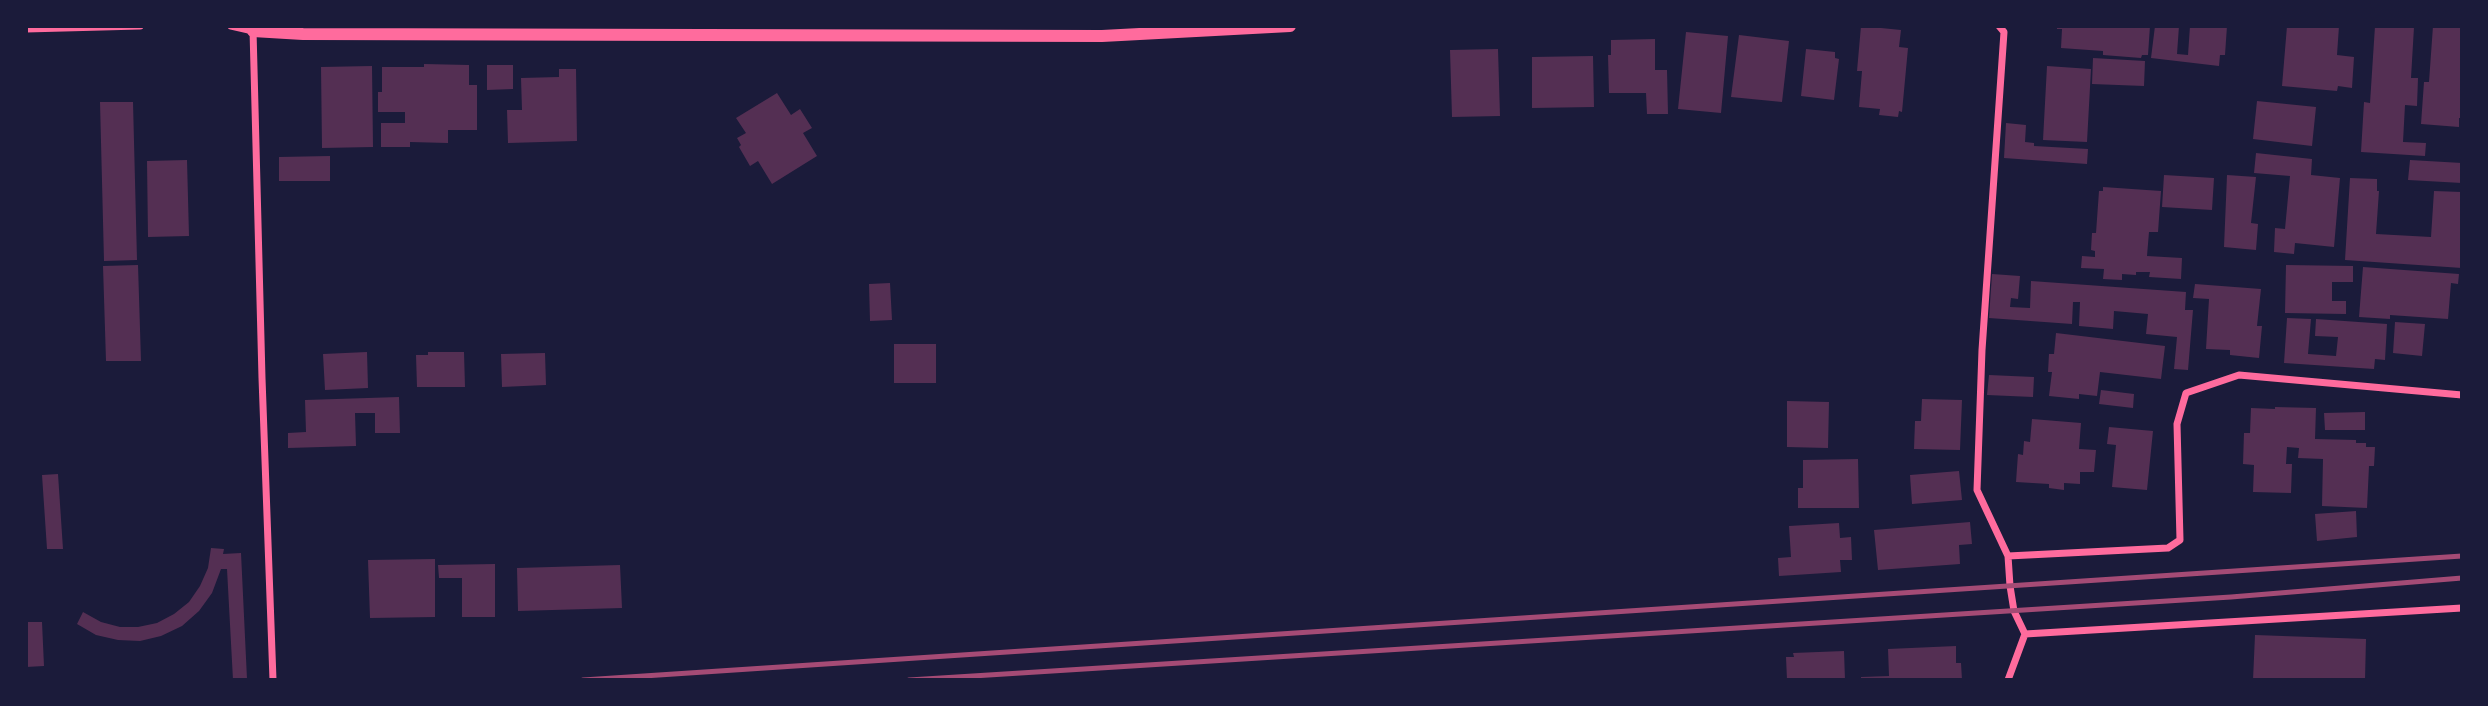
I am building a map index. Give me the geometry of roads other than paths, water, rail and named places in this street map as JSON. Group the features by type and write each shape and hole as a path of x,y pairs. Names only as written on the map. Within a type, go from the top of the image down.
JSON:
{"street":[{"path":"26,29 140,26"},
{"path":"231,26 317,34 1101,36 1290,26"},
{"path":"1999,26 2004,32 1982,351 1978,490 2008,556 2014,611 2025,634 2008,680"},
{"path":"253,29 261,364 273,680"},
{"path":"2008,556 2168,548 2180,540 2176,424 2186,393 2239,375 2462,395"},
{"path":"2025,634 2462,608"}],"railway":[{"path":"583,680 2462,556"},
{"path":"909,680 2231,597 2462,578"}]}
